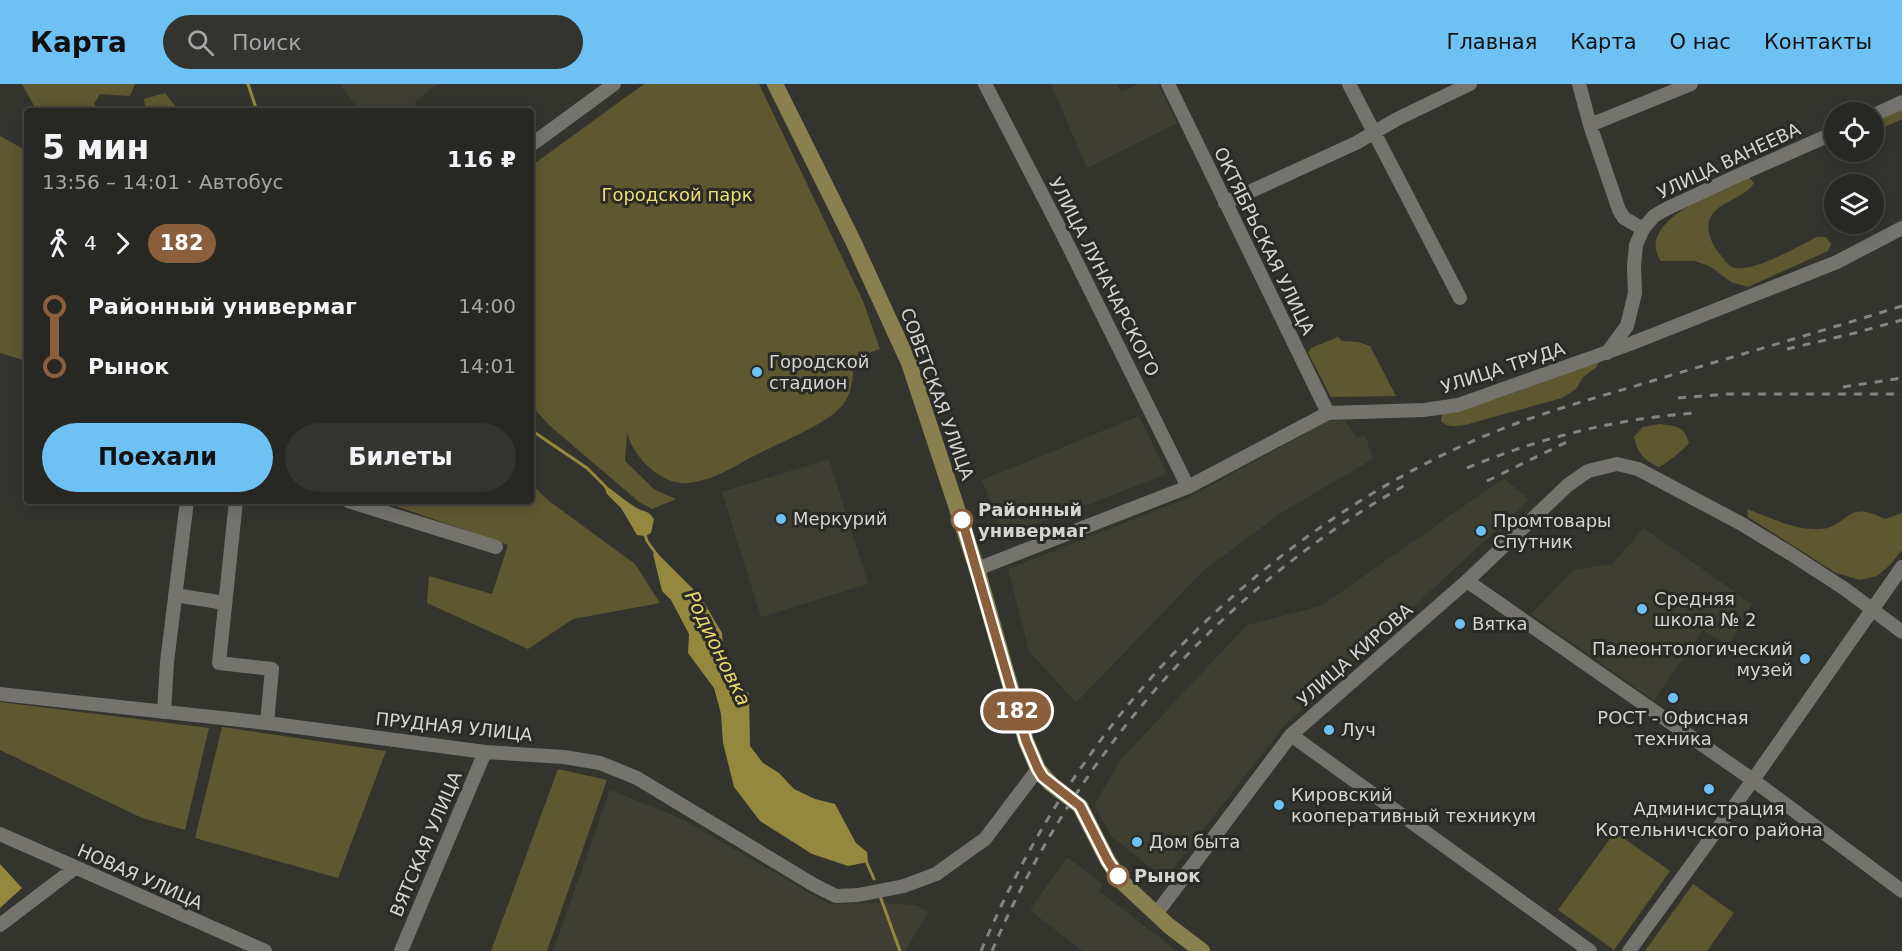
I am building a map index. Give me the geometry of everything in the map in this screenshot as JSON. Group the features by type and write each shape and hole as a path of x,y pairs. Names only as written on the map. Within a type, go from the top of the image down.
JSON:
{"main road":[{"name":"СОВЕТСКАЯ УЛИЦА","path":"775,84 853,241 909,363 977,569 1026,741 1038,769 1051,784 1080,806 1115,872 1136,897 1202,951"}],"street":[{"path":"534,143 614,84"},
{"name":"УЛИЦА ЛУНАЧАРСКОГО","path":"985,84 1188,487"},
{"name":"ОКТЯБРЬСКАЯ УЛИЦА","path":"1168,84 1328,413"},
{"path":"1349,84 1460,298"},
{"path":"1226,203 1325,158 1374,134 1397,119 1470,84"},
{"path":"1580,84 1590,126 1619,210 1624,218 1643,229 1636,246 1635,293 1627,327 1607,353"},
{"path":"1590,126 1691,84"},
{"path":"1884,110 1902,102"},
{"name":"УЛИЦА ВАНЕЕВА","path":"1643,229 1654,216 1666,209 1824,138"},
{"name":"УЛИЦА ТРУДА","path":"977,569 1188,487 1328,413 1424,410 1458,405 1607,353 1837,262 1902,228"},
{"name":"УЛИЦА КИРОВА","path":"1156,914 1291,735 1467,581 1578,477 1588,471 1617,464 1638,469 1740,523 1820,572 1872,610"},
{"path":"164,712 167,662 187,504"},
{"path":"236,504 219,663 272,669 267,723"},
{"path":"358,504 495,547"},
{"path":"1629,951 1753,780 1902,567"},
{"path":"1467,581 1753,780 1902,891"},
{"path":"175,595 225,603"},
{"path":"1872,610 1902,632"},
{"name":"ПРУДНАЯ УЛИЦА","path":"0,694 267,723 485,752 564,757 600,763 637,778 836,896 903,886 936,874 985,839 1038,769"},
{"path":"1291,735 1590,951"},
{"name":"ВЯТСКАЯ УЛИЦА","path":"401,951 485,752"},
{"name":"НОВАЯ УЛИЦА","path":"0,834 265,951"},
{"path":"0,925 75,868"}],"shaded area":[{"path":"340,84 437,84 417,100 413,108 357,108"},
{"path":"1051,84 1116,84 1122,92 1138,84 1158,84 1177,123 1087,168"},
{"path":"1139,416 1167,474 1004,537 982,480"},
{"path":"1328,421 1345,421 1357,438 1365,435 1373,459 1281,513 1202,572 1076,703 1029,651 1008,569 1190,497"},
{"path":"829,459 868,584 761,617 722,492"},
{"path":"1504,478 1529,500 1284,726 1165,879 1111,836 1094,805 1122,758 1247,625 1321,606"},
{"name":"Средняя школа № 2","path":"1644,528 1752,604 1728,646 1703,630 1654,700 1531,614 1573,570 1612,564"},
{"path":"610,790 678,817 829,904 917,905 928,913 905,951 553,951"},
{"path":"1067,857 1103,884 1099,891 1177,951 1082,951 1030,910"}],"green space":[{"path":"22,84 135,84 130,96 100,94 94,104 97,108 35,108"},
{"name":"Городской парк","path":"644,84 759,84 863,301 880,349 854,358 852,383 846,401 825,420 710,478 684,483 663,477 640,458 627,433 625,461 655,490 676,499 652,509 639,502 549,425 534,408 534,164"},
{"path":"165,93 176,107 146,108 144,99"},
{"path":"1902,106 1902,119 1884,127 1884,113"},
{"path":"0,136 24,149 24,360 0,353"},
{"path":"1749,177 1754,183 1749,189 1717,209 1709,221 1708,229 1712,241 1728,265 1738,268 1761,264 1817,237 1826,237 1831,244 1828,251 1748,287 1731,282 1711,267 1695,261 1661,261 1656,246 1659,233 1670,220 1702,198"},
{"path":"1338,337 1342,341 1358,342 1370,346 1396,396 1331,397 1308,353 1311,348"},
{"path":"1595,360 1598,363 1597,367 1583,377 1576,389 1562,398 1465,425 1449,426 1441,421 1442,413 1500,397"},
{"path":"1660,424 1679,428 1689,443 1659,467 1642,455 1634,437 1643,427"},
{"path":"534,487 549,501 635,564 660,603 573,619 528,649 427,603 429,576 492,594 508,545 393,505 534,504"},
{"path":"1747,509 1783,523 1811,529 1830,527 1854,512 1872,513 1885,519 1902,513 1902,550 1877,576 1860,580 1836,573 1748,517"},
{"path":"0,702 209,728 185,830 142,818 0,750"},
{"path":"222,727 386,751 338,878 195,838"},
{"path":"558,769 607,780 547,951 491,951"},
{"path":"1615,832 1670,871 1614,950 1558,910"},
{"path":"1693,884 1734,913 1707,951 1645,951"}],"water":[{"path":"603,484 652,516 654,519 651,533 645,536 637,535 621,508 607,494"},
{"path":"656,552 700,596 722,633 725,665 749,694 750,746 763,763 779,773 794,789 815,799 835,804 856,843 867,852 868,862 848,866 812,854 760,821 734,787 723,743 721,714 714,688 688,653 689,634 671,600 662,591 653,554"},
{"path":"0,864 22,888 0,908"}],"waterway":[{"name":"Родионовка","path":"248,84 256,108"},
{"name":"Родионовка","path":"534,432 587,468 606,487"},
{"name":"Родионовка","path":"644,532 647,541 657,555"},
{"name":"Родионовка","path":"866,861 874,879"},
{"name":"Родионовка","path":"880,896 900,951"}],"railway":[{"path":"981,951 1003,902 1040,832 1083,765 1124,710 1169,658 1219,609 1272,563 1329,521 1388,484 1449,452 1512,425 1577,403 1902,306"},
{"path":"1787,349 1902,320"},
{"path":"1843,387 1902,378"},
{"path":"1678,398 1727,394 1902,394"},
{"path":"1467,468 1522,447 1579,431 1637,419 1696,413"},
{"path":"1487,481 1573,439"},
{"path":"992,951 1026,879 1066,810 1111,745 1161,683 1216,626 1275,574 1339,526 1407,484"}],"bus line":[{"name":"182","path":"962,520 1026,741 1038,769 1051,784 1078,803 1118,876"}],"place":[{"name":"Городской стадион","path":"757,372"},
{"name":"Меркурий","path":"781,519"},
{"name":"Районный универмаг","path":"962,520"},
{"name":"Промтовары Спутник","path":"1481,531"},
{"name":"Средняя школа № 2","path":"1642,609"},
{"name":"Вятка","path":"1460,624"},
{"name":"Палеонтологический музей","path":"1805,659"},
{"name":"РОСТ - Офисная техника","path":"1673,698"},
{"name":"Луч","path":"1329,730"},
{"name":"Администрация Котельничского района","path":"1709,789"},
{"name":"Кировский кооперативный техникум","path":"1279,805"},
{"name":"Дом быта","path":"1137,842"},
{"name":"Рынок","path":"1118,876"}]}
